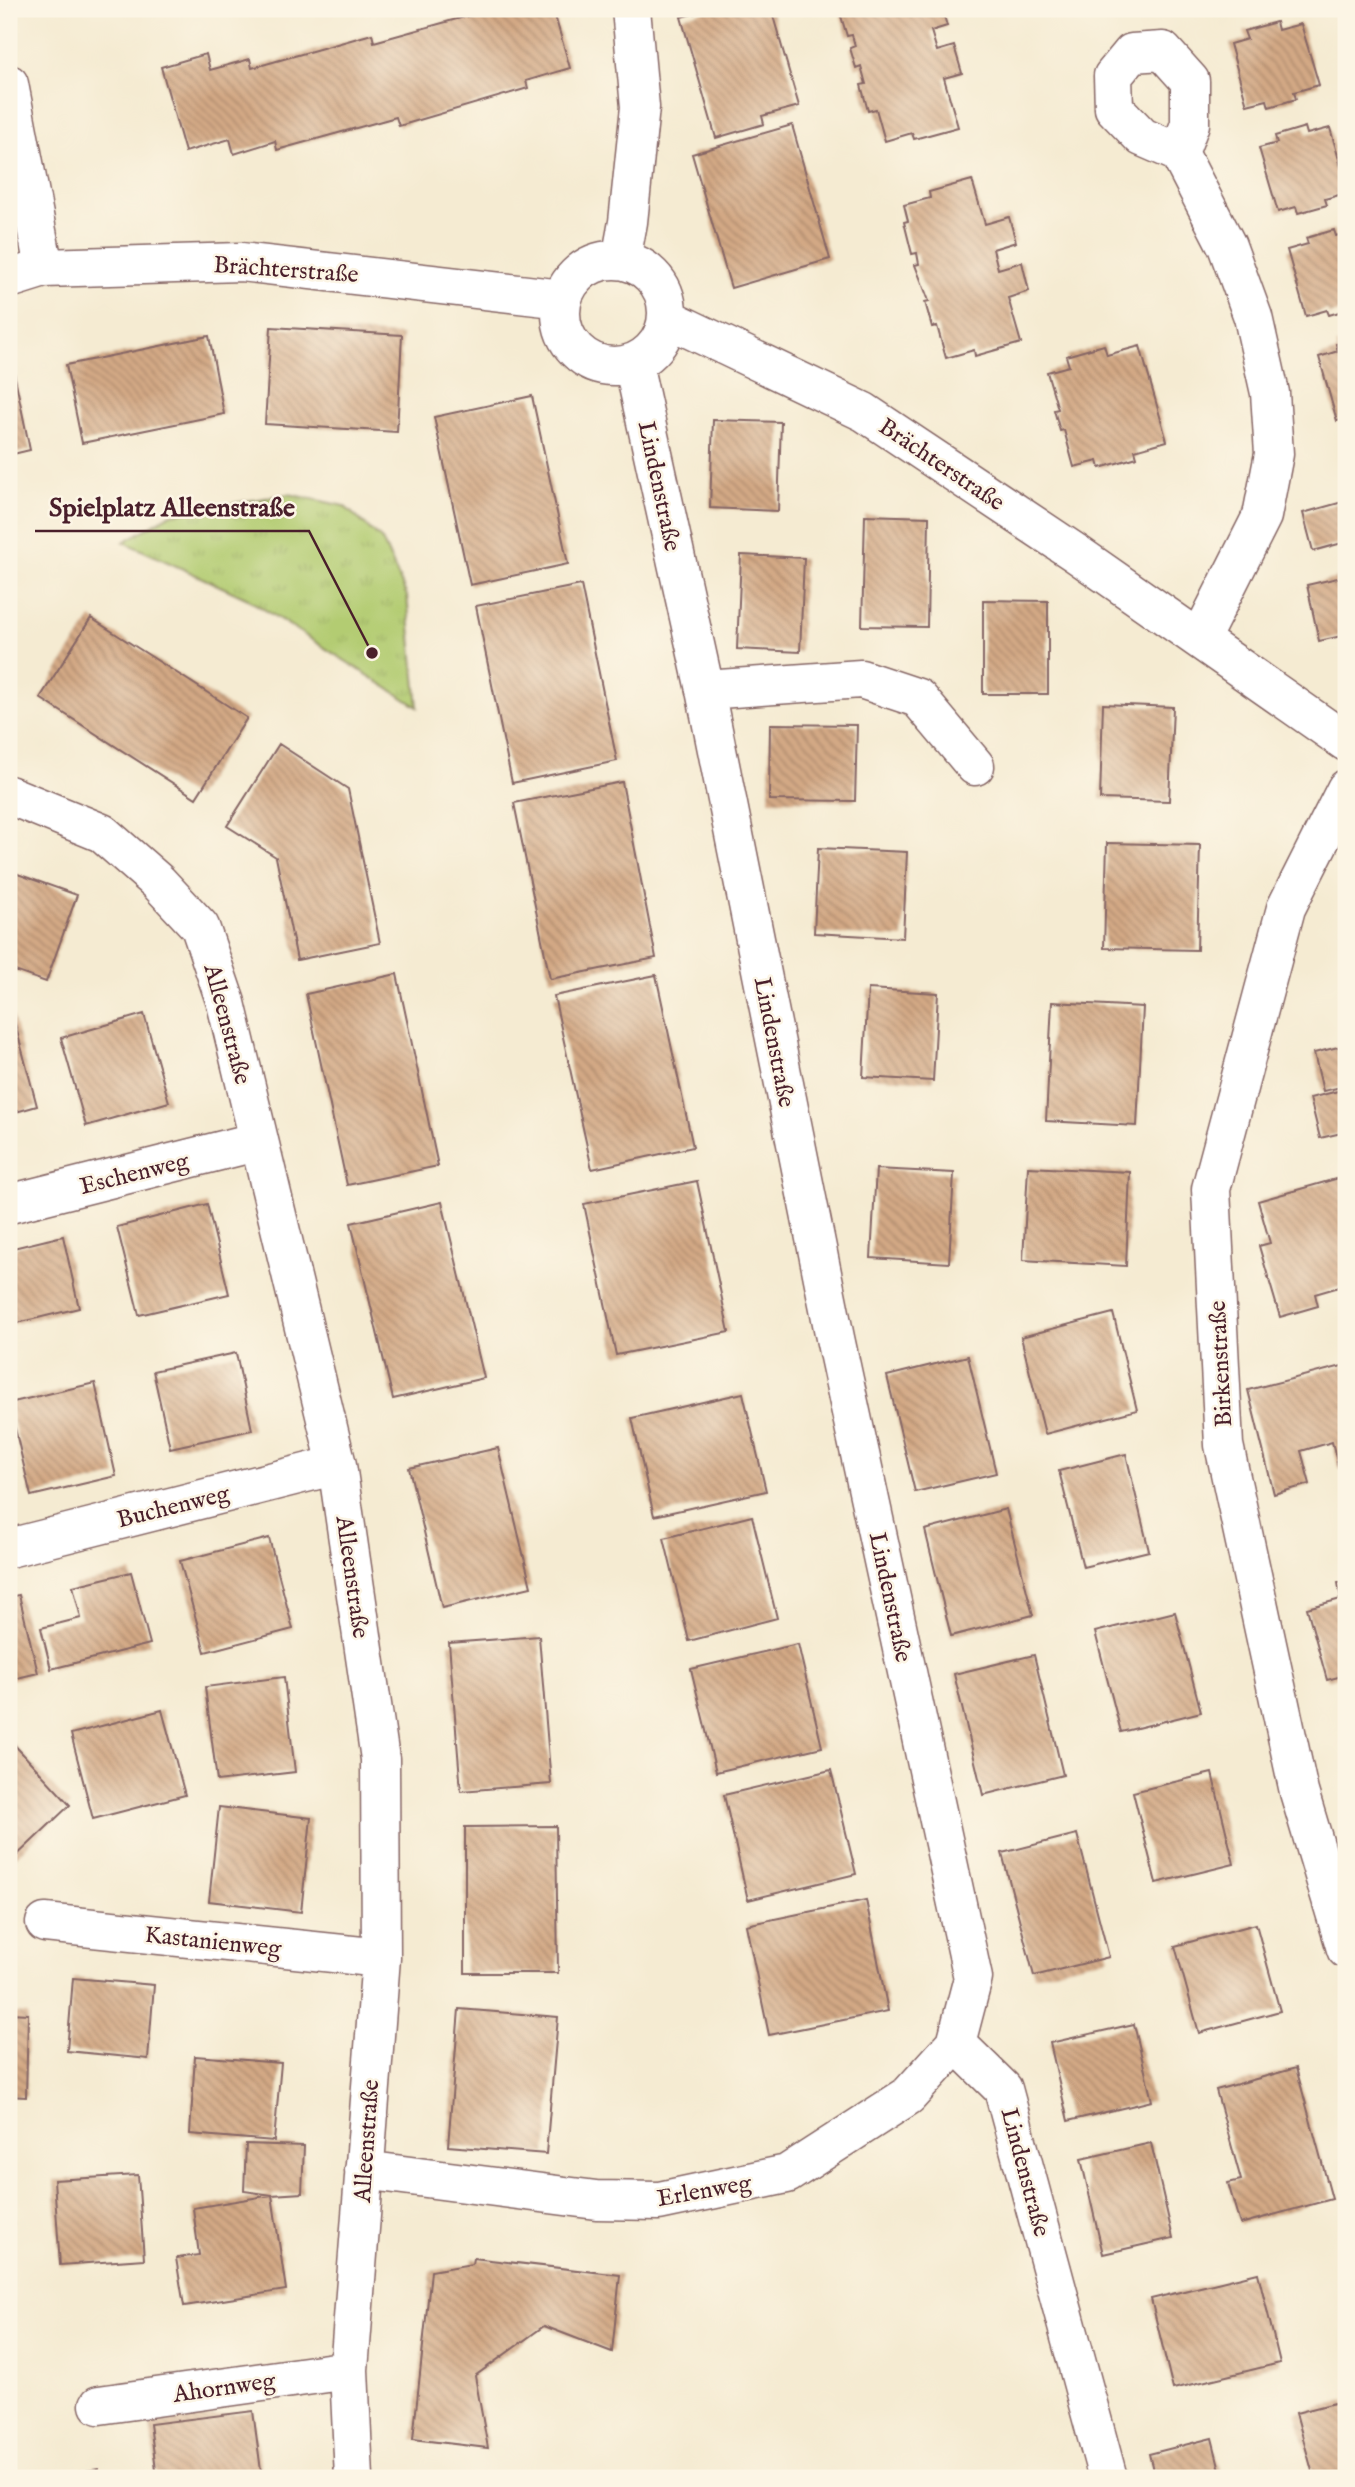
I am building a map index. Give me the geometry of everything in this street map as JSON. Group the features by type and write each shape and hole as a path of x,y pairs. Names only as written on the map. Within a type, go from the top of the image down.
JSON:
{"street":[{"path":"621,260 628,222 640,107 631,9"},
{"path":"9,84 26,274"},
{"path":"1179,153 1227,246 1253,317 1270,393 1274,454 1262,516 1200,639"},
{"path":"606,260 621,260 637,265 651,274 660,287 666,302 664,333 646,356 633,363 617,366 600,364 585,357 573,346 565,332 561,316 563,299 578,273 606,260"},
{"name":"Brächterstraße","path":"26,274 241,262 563,299"},
{"name":"Brächterstraße","path":"667,318 864,412 1077,554 1346,742"},
{"name":"Lindenstraße","path":"633,363 705,690 835,1338 973,1978 956,2043 1003,2089 1108,2478"},
{"path":"705,690 861,679 918,698 975,766"},
{"name":"Birkenstraße","path":"1346,789 1286,908 1211,1189 1224,1444 1299,1792 1346,1949"},
{"name":"Alleenstraße","path":"9,796 102,833 158,882 200,928 226,1003 337,1465 380,1759 381,1958 349,2370 354,2478"},
{"name":"Eschenweg","path":"9,1204 259,1141"},
{"name":"Buchenweg","path":"9,1548 337,1465"},
{"name":"Kastanienweg","path":"45,1923 381,1958"},
{"name":"Erlenweg","path":"364,2170 596,2200 659,2201 774,2177 787,2174 908,2096 956,2043"},
{"name":"Ahornweg","path":"99,2405 349,2370"}],"green space":[{"path":"289,494 344,506 382,540 407,596 418,707 246,598 124,542 171,514"}],"building":[{"path":"493,9 553,9 570,68 526,81 528,88 399,126 396,117 277,150 275,141 234,154 230,139 185,152 161,67 206,54 210,70 250,59 252,68 372,34 374,42"},
{"path":"711,9 771,9 799,106 762,116 764,124 716,138 681,17"},
{"path":"845,9 942,9 947,26 931,31 937,51 954,46 962,73 944,78 958,127 914,139 912,133 885,141 876,109 868,111 861,85 866,84 861,66 856,68 850,48 855,46 852,35 847,36 840,13 846,11"},
{"path":"1276,22 1278,30 1301,24 1319,85 1294,92 1296,99 1269,107 1267,100 1247,105 1230,44 1247,39 1244,31"},
{"path":"792,125 830,259 731,288 692,154"},
{"path":"1305,127 1307,134 1330,128 1346,184 1346,193 1325,199 1327,205 1298,213 1296,207 1278,212 1259,148 1277,143 1275,136"},
{"path":"972,180 985,224 1009,217 1016,242 993,249 998,269 1022,262 1029,291 1008,298 1021,343 975,356 974,350 946,358 937,326 932,327 925,302 929,301 915,265 919,264 917,253 912,254 904,222 908,221 904,205 930,198 929,192"},
{"path":"1334,230 1336,236 1346,233 1346,310 1329,315 1327,310 1306,316 1287,250 1308,244 1306,238"},
{"path":"271,327 402,335 397,432 265,424"},
{"path":"209,336 224,414 82,443 66,365"},
{"path":"1346,342 1346,419 1337,421 1319,357 1338,351 1336,344"},
{"path":"1104,345 1107,355 1140,346 1167,441 1135,450 1137,457 1100,468 1098,461 1074,467 1064,430 1060,431 1054,410 1058,409 1047,372 1069,366 1066,356"},
{"path":"9,363 12,363 30,450 9,455"},
{"path":"532,396 568,564 470,585 434,417"},
{"path":"713,420 781,422 778,511 710,508"},
{"path":"1346,501 1346,542 1313,551 1303,513"},
{"path":"865,515 929,517 927,627 862,626"},
{"path":"741,555 804,558 800,652 737,649"},
{"path":"1346,576 1346,635 1319,641 1307,585"},
{"path":"581,585 617,761 512,783 476,606"},
{"path":"983,600 1048,601 1048,694 983,694"},
{"path":"91,618 247,718 196,798 40,698"},
{"path":"1103,704 1173,707 1169,801 1100,799"},
{"path":"770,724 857,725 855,801 769,800"},
{"path":"279,744 348,789 380,943 297,960 276,857 227,826"},
{"path":"622,782 656,958 550,979 514,803"},
{"path":"1107,843 1200,845 1197,950 1104,948"},
{"path":"818,848 907,852 903,938 814,933"},
{"path":"9,871 77,895 46,982 9,969"},
{"path":"397,974 438,1166 347,1185 306,994"},
{"path":"656,975 693,1147 592,1169 554,996"},
{"path":"868,989 938,993 933,1081 863,1077"},
{"path":"1052,1002 1143,1007 1137,1126 1046,1121"},
{"path":"144,1014 169,1102 86,1126 61,1038"},
{"path":"13,1016 37,1106 9,1114 9,1018"},
{"path":"1346,1045 1346,1086 1323,1091 1314,1053"},
{"path":"1346,1089 1346,1132 1320,1138 1310,1098"},
{"path":"1028,1167 1130,1172 1126,1266 1023,1260"},
{"path":"876,1169 954,1173 949,1263 871,1258"},
{"path":"1346,1176 1346,1285 1315,1294 1318,1306 1280,1317 1259,1246 1270,1243 1258,1201"},
{"path":"697,1181 729,1332 616,1355 584,1204"},
{"path":"442,1202 484,1378 393,1399 351,1223"},
{"path":"207,1204 229,1294 139,1315 117,1227"},
{"path":"63,1236 79,1308 9,1325 9,1249"},
{"path":"1113,1313 1137,1410 1045,1434 1021,1337"},
{"path":"236,1353 252,1430 170,1448 153,1371"},
{"path":"968,1356 996,1473 915,1492 887,1376"},
{"path":"1346,1365 1346,1467 1339,1469 1332,1442 1301,1451 1310,1484 1274,1494 1248,1390"},
{"path":"95,1383 116,1476 31,1496 9,1403"},
{"path":"743,1393 766,1491 654,1516 632,1418"},
{"path":"498,1448 531,1587 442,1608 409,1468"},
{"path":"1126,1454 1149,1551 1083,1567 1059,1471"},
{"path":"1006,1509 1033,1615 951,1636 925,1530"},
{"path":"752,1516 777,1618 689,1641 664,1538"},
{"path":"269,1538 293,1629 205,1652 180,1561"},
{"path":"131,1572 150,1644 51,1669 41,1628 81,1618 73,1586"},
{"path":"1346,1581 1346,1675 1327,1680 1307,1608 1341,1599 1338,1583"},
{"path":"19,1595 38,1673 9,1680 9,1597"},
{"path":"1175,1612 1201,1712 1121,1732 1095,1632"},
{"path":"539,1636 551,1784 461,1791 449,1643"},
{"path":"798,1644 822,1747 716,1772 691,1669"},
{"path":"1034,1655 1063,1775 983,1795 954,1674"},
{"path":"284,1677 295,1772 217,1781 205,1687"},
{"path":"162,1710 185,1795 93,1819 71,1734"},
{"path":"9,1739 70,1805 12,1860 9,1857"},
{"path":"831,1770 856,1874 748,1900 724,1795"},
{"path":"1212,1773 1234,1864 1156,1883 1133,1792"},
{"path":"219,1807 311,1818 301,1912 209,1901"},
{"path":"556,1826 558,1973 465,1973 465,1827"},
{"path":"1077,1834 1109,1957 1034,1976 1002,1853"},
{"path":"866,1900 888,2011 769,2035 746,1925"},
{"path":"1256,1924 1280,2011 1199,2033 1175,1946"},
{"path":"73,1978 154,1985 148,2059 67,2051"},
{"path":"459,2009 558,2017 546,2154 448,2146"},
{"path":"9,2013 28,2014 26,2097 9,2096"},
{"path":"1134,2024 1152,2101 1068,2121 1050,2043"},
{"path":"195,2056 281,2063 274,2141 190,2134"},
{"path":"1296,2068 1332,2199 1240,2224 1228,2183 1241,2180 1216,2090"},
{"path":"1151,2143 1173,2238 1103,2254 1081,2159"},
{"path":"246,2144 304,2146 302,2193 272,2195 244,2191"},
{"path":"138,2175 144,2259 60,2265 54,2180"},
{"path":"11,2192 14,2222 9,2223 9,2193"},
{"path":"272,2195 286,2290 184,2306 176,2258 199,2255 193,2208"},
{"path":"473,2258 620,2275 612,2352 544,2326 475,2376 488,2448 413,2439 431,2271 472,2264"},
{"path":"1258,2273 1280,2363 1173,2389 1151,2299"},
{"path":"9,2365 13,2389 9,2390"},
{"path":"1346,2400 1346,2478 1314,2478 1296,2413"},
{"path":"253,2411 262,2478 157,2478 150,2424"},
{"path":"1212,2438 1222,2478 1155,2478 1149,2454"},
{"path":"98,2469 100,2478 43,2478 43,2477"}],"place":[{"name":"Spielplatz Alleenstraße","path":"372,653"}]}
